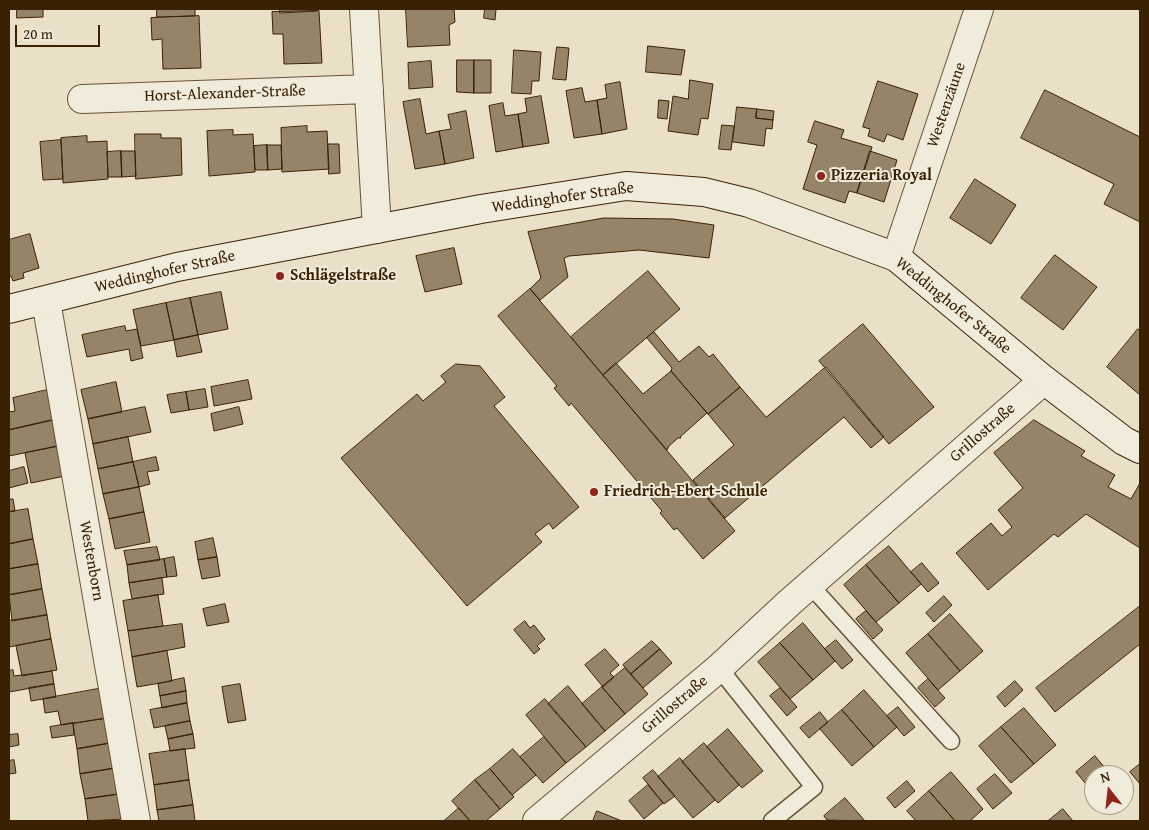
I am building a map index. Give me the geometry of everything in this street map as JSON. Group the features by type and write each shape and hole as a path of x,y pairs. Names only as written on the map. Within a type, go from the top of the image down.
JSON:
{"street":[{"path":"364,9 377,228"},
{"name":"Westenzäune","path":"896,257 979,9"},
{"name":"Horst-Alexander-Straße","path":"82,99 369,89"},
{"name":"Weddinghofer Straße","path":"9,309 177,267 377,228 626,186 704,192 749,203 896,257 1044,380 1140,450"},
{"name":"Westenborn","path":"46,301 136,821"},
{"name":"Grillostraße","path":"537,821 719,668 810,585 1044,380"}],"lane":[{"path":"810,585 951,741"},
{"path":"719,668 814,786 772,821"}],"building":[{"path":"17,9 43,9 43,17 17,18"},
{"path":"157,9 195,9 195,16 157,17"},
{"path":"280,9 317,9 317,11 280,13"},
{"path":"406,9 454,9 455,22 449,25 450,45 408,47"},
{"path":"485,9 496,9 495,20 484,18"},
{"path":"319,11 322,63 284,64 283,34 273,34 272,12"},
{"path":"199,16 201,68 163,69 162,39 152,40 151,18"},
{"path":"648,46 685,50 681,75 646,72"},
{"path":"557,47 569,48 566,80 553,79"},
{"path":"514,50 541,52 539,81 532,81 531,94 512,93"},
{"path":"457,60 474,60 474,93 457,92"},
{"path":"474,60 491,60 491,93 474,93"},
{"path":"431,61 433,87 409,89 408,63"},
{"path":"690,80 713,84 708,119 701,118 698,135 668,131 673,96 688,99"},
{"path":"878,81 918,94 903,140 887,134 884,142 868,136 870,129 863,127"},
{"path":"620,82 627,129 602,134 597,100 607,98 605,85"},
{"path":"582,88 585,102 597,100 602,134 574,138 566,91"},
{"path":"1045,90 1140,137 1140,222 1104,204 1114,184 1021,138"},
{"path":"541,96 549,143 523,147 518,114 527,112 525,99"},
{"path":"420,99 426,134 439,131 445,164 415,169 403,102"},
{"path":"659,100 669,101 667,119 658,118"},
{"path":"503,103 505,116 518,114 523,147 496,152 489,106"},
{"path":"737,107 757,109 756,118 773,120 772,129 766,128 764,146 733,142"},
{"path":"757,109 774,111 773,120 756,118"},
{"path":"466,111 474,158 445,164 439,131 451,129 448,115"},
{"path":"815,121 844,130 841,138 872,147 857,193 849,191 845,203 803,189 817,145 808,142"},
{"path":"722,125 734,126 731,150 719,149"},
{"path":"307,126 307,132 327,131 329,169 282,172 281,128"},
{"path":"233,130 233,135 253,134 255,172 209,176 207,131"},
{"path":"135,134 161,134 161,138 181,138 182,175 136,179"},
{"path":"87,136 87,142 107,141 108,179 63,183 61,138"},
{"path":"61,140 63,179 43,180 40,142"},
{"path":"328,144 339,144 340,173 329,174"},
{"path":"267,145 268,170 255,170 254,146"},
{"path":"267,145 281,145 282,169 268,170"},
{"path":"121,151 135,151 136,176 122,177"},
{"path":"121,151 122,177 108,177 107,152"},
{"path":"870,151 897,160 884,202 857,193"},
{"path":"975,179 1016,205 991,244 950,218"},
{"path":"604,218 673,219 714,225 709,258 639,250 569,256 564,258 568,277 540,300 530,289 541,278 528,232"},
{"path":"30,234 39,268 23,273 24,278 13,281 11,276 9,277 9,240"},
{"path":"454,248 462,284 425,292 416,256"},
{"path":"1055,255 1097,287 1063,330 1021,298"},
{"path":"648,271 680,309 603,375 571,337"},
{"path":"530,289 735,531 703,559 677,528 674,530 660,513 662,511 571,403 569,406 554,388 557,386 498,316"},
{"path":"221,292 228,329 198,335 190,298"},
{"path":"190,298 198,335 174,340 166,303"},
{"path":"166,303 174,340 141,346 133,310"},
{"path":"863,324 934,407 889,444 819,361"},
{"path":"125,326 126,331 137,329 143,358 131,361 129,349 87,357 82,335"},
{"path":"1138,329 1140,331 1140,395 1107,367"},
{"path":"654,332 679,362 699,346 709,357 713,354 740,387 708,414 671,371 672,368 647,338"},
{"path":"198,335 202,352 177,357 174,340"},
{"path":"616,363 643,394 671,371 707,413 681,438 678,438 669,446 667,450 603,375"},
{"path":"456,364 480,366 505,397 494,406 579,507 553,529 549,523 535,534 542,542 467,606 341,458 417,394 423,401 446,382 441,376"},
{"path":"826,367 884,437 871,448 844,417 725,518 693,480 734,445 708,414 740,387 766,417"},
{"path":"248,380 252,399 214,406 211,387"},
{"path":"116,382 122,412 88,419 81,390"},
{"path":"205,389 208,407 189,410 186,392"},
{"path":"47,390 53,420 9,430 9,412 15,411 13,398"},
{"path":"186,392 189,410 171,413 167,395"},
{"path":"145,407 151,432 93,444 88,419"},
{"path":"239,407 243,424 214,431 211,414"},
{"path":"53,420 59,446 9,456 9,430"},
{"path":"1034,420 1085,451 1081,456 1115,475 1108,487 1131,499 1140,483 1140,548 1086,514 1058,537 1054,534 988,590 956,553 991,523 1002,536 1012,527 998,510 1023,488 994,453"},
{"path":"128,437 133,462 98,469 93,444"},
{"path":"59,446 65,476 31,483 25,453"},
{"path":"156,457 159,470 147,472 150,484 139,487 133,462"},
{"path":"133,462 139,487 103,494 98,469"},
{"path":"24,467 28,483 9,488 9,471"},
{"path":"139,487 144,512 109,519 103,494"},
{"path":"9,499 13,499 15,511 9,512"},
{"path":"28,509 33,539 9,544 9,512"},
{"path":"144,512 150,542 115,549 109,519"},
{"path":"213,538 217,557 198,560 195,542"},
{"path":"33,539 38,564 9,569 9,544"},
{"path":"889,546 921,584 899,603 866,565"},
{"path":"157,547 160,560 127,565 124,551"},
{"path":"174,557 177,576 167,577 164,559"},
{"path":"217,557 220,576 202,579 198,560"},
{"path":"164,559 167,577 129,583 127,565"},
{"path":"922,563 939,583 928,592 911,572"},
{"path":"38,564 42,589 9,595 9,569"},
{"path":"866,565 899,603 876,622 844,585"},
{"path":"162,578 164,594 132,599 129,583"},
{"path":"42,589 47,615 12,621 9,595"},
{"path":"158,595 163,626 128,631 123,601"},
{"path":"944,596 952,605 934,622 926,613"},
{"path":"225,604 229,622 207,626 203,609"},
{"path":"1140,606 1140,644 1055,712 1036,688"},
{"path":"866,611 883,630 873,639 856,619"},
{"path":"950,614 983,651 960,671 928,634"},
{"path":"47,615 51,639 9,647 9,621"},
{"path":"525,621 530,628 534,625 545,639 537,646 540,649 534,654 514,630"},
{"path":"803,623 835,661 813,680 780,643"},
{"path":"182,624 185,647 132,657 128,631"},
{"path":"928,634 960,671 938,690 906,653"},
{"path":"51,639 57,670 22,676 16,646"},
{"path":"836,640 853,660 842,669 825,649"},
{"path":"652,641 660,649 631,674 623,665"},
{"path":"780,643 813,680 790,699 758,662"},
{"path":"605,649 619,665 610,673 614,677 603,687 585,665"},
{"path":"660,649 672,663 643,688 631,674"},
{"path":"167,651 172,681 137,687 132,657"},
{"path":"625,668 648,694 625,714 602,687"},
{"path":"13,670 14,676 52,671 54,684 9,692 9,671"},
{"path":"184,678 186,691 160,696 158,684"},
{"path":"928,679 945,698 935,707 918,688"},
{"path":"1015,681 1023,690 1005,707 997,697"},
{"path":"54,684 56,697 31,701 29,688"},
{"path":"240,684 246,720 228,723 222,687"},
{"path":"568,686 605,731 586,747 548,704"},
{"path":"602,687 625,714 605,731 582,704"},
{"path":"103,688 108,718 61,725 58,711 45,713 43,699"},
{"path":"780,688 797,707 787,716 770,696"},
{"path":"864,690 897,727 874,747 842,710"},
{"path":"186,691 187,703 162,708 160,696"},
{"path":"545,699 586,747 566,763 526,715"},
{"path":"187,703 190,721 154,728 150,710"},
{"path":"898,707 915,727 904,736 887,716"},
{"path":"1024,708 1056,745 1034,764 1001,727"},
{"path":"842,710 874,747 852,766 820,729"},
{"path":"820,712 828,722 809,738 800,728"},
{"path":"108,718 111,743 77,749 73,724"},
{"path":"190,721 193,734 168,739 165,726"},
{"path":"73,723 74,735 52,738 50,727"},
{"path":"1001,727 1034,764 1011,783 979,746"},
{"path":"728,729 763,771 742,788 707,747"},
{"path":"18,734 19,745 9,747 9,735"},
{"path":"193,734 195,748 170,751 168,739"},
{"path":"544,737 566,763 543,783 520,757"},
{"path":"111,743 116,768 80,774 77,749"},
{"path":"704,743 739,785 718,803 682,762"},
{"path":"185,749 189,780 154,785 149,754"},
{"path":"513,749 536,775 512,795 490,769"},
{"path":"1095,756 1102,765 1084,765"},
{"path":"680,758 715,800 693,818 658,777"},
{"path":"14,760 16,773 9,774 9,761"},
{"path":"1140,764 1140,784 1134,777 1134,769"},
{"path":"1084,765 1084,782 1076,772"},
{"path":"116,768 120,794 85,799 80,774"},
{"path":"490,769 514,797 500,809 475,780"},
{"path":"653,770 675,796 664,804 643,778"},
{"path":"951,772 983,809 970,821 955,821 929,791"},
{"path":"995,774 1012,793 993,809 977,789"},
{"path":"189,780 193,805 157,810 154,785"},
{"path":"475,780 500,809 486,821 470,821 452,801"},
{"path":"907,781 915,791 895,808 887,798"},
{"path":"648,785 663,803 644,819 629,801"},
{"path":"929,791 955,821 916,821 907,811"},
{"path":"120,794 123,819 88,821 85,799"},
{"path":"845,798 865,821 827,820 824,816"},
{"path":"193,805 195,821 159,821 157,810"},
{"path":"459,808 470,821 444,821"},
{"path":"1063,809 1073,821 1048,821"},
{"path":"597,811 622,821 593,821"}],"place":[{"name":"Pizzeria Royal","path":"821,176"},
{"name":"Schlägelstraße","path":"280,276"},
{"name":"Friedrich-Ebert-Schule","path":"594,492"}]}
